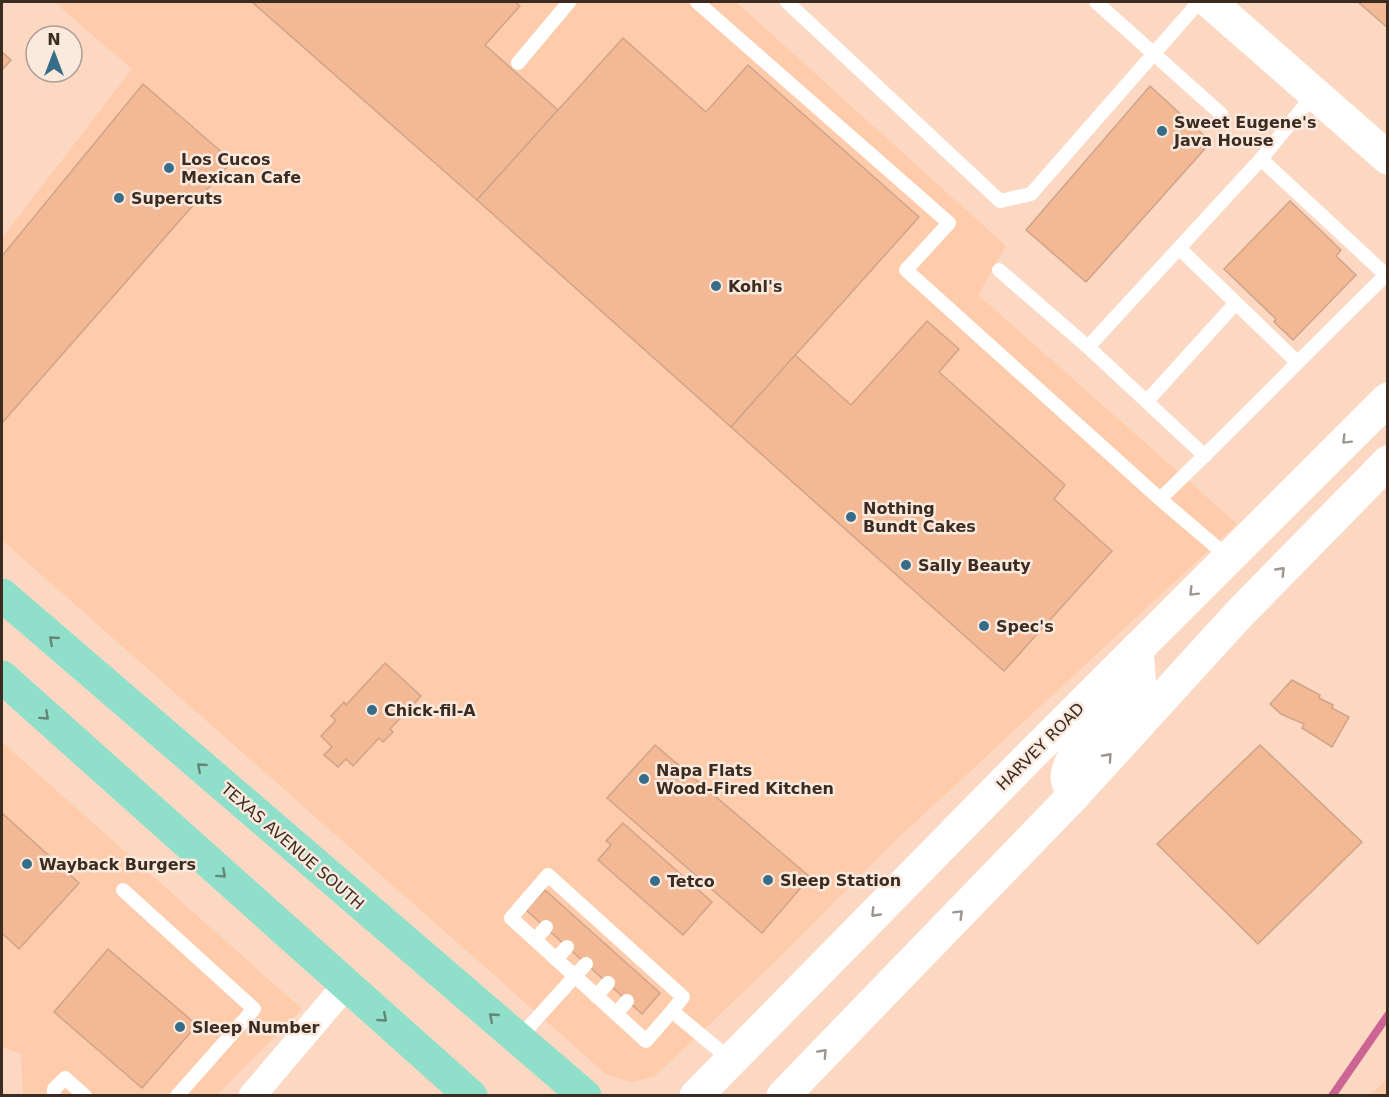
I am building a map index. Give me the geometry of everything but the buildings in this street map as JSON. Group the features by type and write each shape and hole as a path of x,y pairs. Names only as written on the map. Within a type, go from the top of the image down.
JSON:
{"main road":[{"path":"1210,2 1388,158"},
{"name":"HARVEY ROAD","path":"696,1095 1228,557 1388,399"},
{"path":"783,1095 1074,795 1225,630 1388,462"},
{"name":"TEXAS AVENUE SOUTH","path":"2,596 585,1095"},
{"path":"1074,795 1066,780 1069,767 1077,751 1140,688 1137,649"},
{"path":"2,677 471,1095"}],"street":[{"path":"252,1095 346,985"}],"lane":[{"path":"518,63 569,2"},
{"path":"697,2 949,224 906,270 1160,499 1228,557"},
{"path":"787,2 1000,201 1031,194 1199,2"},
{"path":"1096,2 1221,114"},
{"path":"1088,347 1262,159 1315,92"},
{"path":"1160,499 1386,275 1262,159"},
{"path":"1180,249 1297,362"},
{"path":"999,270 1088,347 1205,456"},
{"path":"1147,402 1235,304"},
{"path":"548,875 568,902 650,976 683,997 646,1041 535,940 511,918 548,875"},
{"path":"123,890 254,1009 177,1095"},
{"path":"535,940 546,927"},
{"path":"556,959 567,947"},
{"path":"518,1039 586,964"},
{"path":"596,996 608,983"},
{"path":"616,1014 627,1001"},
{"path":"672,1011 731,1060"},
{"path":"54,1095 54,1089 65,1077 85,1095"}],"shaded area":[{"path":"54,2 736,2 1006,246 978,295 1237,524 896,840 777,960 654,1077 631,1082 607,1075 2,540 2,238 132,69 84,28 84,24 80,24"},
{"path":"2,742 302,1009 217,1095 23,1095 21,1054 2,1047"},
{"path":"1387,1079 1387,1095 1370,1095"}],"waterway":[{"path":"1332,1096 1388,1015"}],"place":[{"name":"Sweet Eugene's Java House","path":"1162,131"},
{"name":"Los Cucos Mexican Cafe","path":"169,168"},
{"name":"Supercuts","path":"119,198"},
{"name":"Kohl's","path":"716,286"},
{"name":"Nothing Bundt Cakes","path":"851,517"},
{"name":"Sally Beauty","path":"906,565"},
{"name":"Spec's","path":"984,626"},
{"name":"Chick-fil-A","path":"372,710"},
{"name":"Napa Flats Wood-Fired Kitchen","path":"644,779"},
{"name":"Wayback Burgers","path":"27,864"},
{"name":"Sleep Station","path":"768,880"},
{"name":"Tetco","path":"655,881"},
{"name":"Sleep Number","path":"180,1027"}]}
